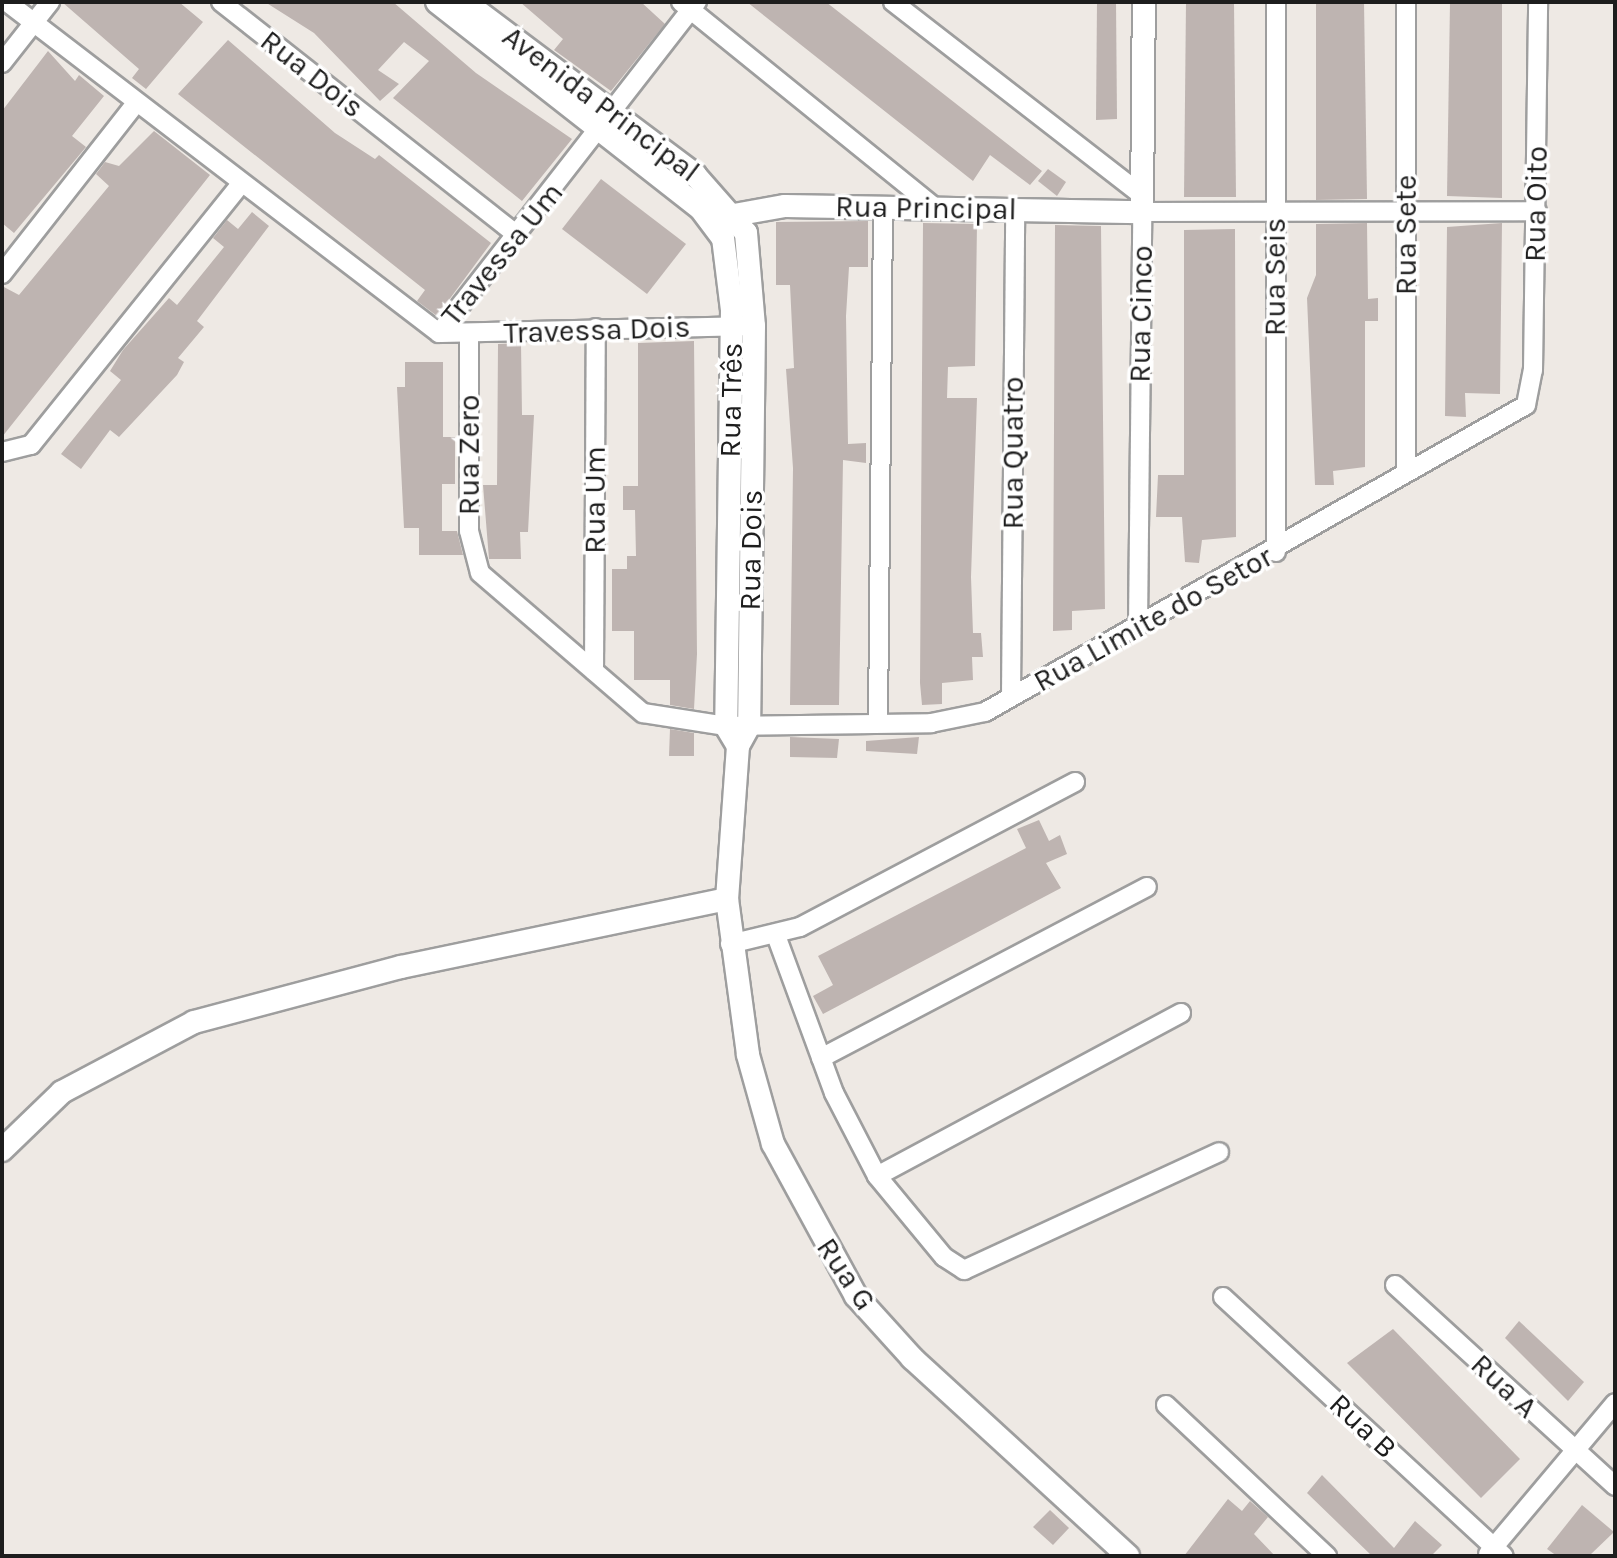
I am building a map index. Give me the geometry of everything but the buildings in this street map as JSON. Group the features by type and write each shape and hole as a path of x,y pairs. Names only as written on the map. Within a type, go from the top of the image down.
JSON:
{"street":[{"name":"Travessa Um","path":"7,2 240,185 439,333 608,123 690,5"},
{"path":"2,63 50,2"},
{"name":"Rua Dois","path":"221,2 517,235"},
{"name":"Avenida Principal","path":"437,2 608,123"},
{"name":"Avenida Principal","path":"465,2 724,217"},
{"path":"893,2 1142,204 1275,213 1537,211"},
{"name":"Rua Cinco","path":"1138,625 1144,2"},
{"name":"Rua Seis","path":"1276,2 1276,552"},
{"name":"Rua Sete","path":"1406,2 1406,468"},
{"name":"Rua Oito","path":"1526,405 1537,211 1538,2"},
{"path":"690,5 937,209"},
{"path":"2,274 136,103"},
{"path":"2,452 31,445 240,185"},
{"name":"Rua Principal","path":"724,217 883,209 1015,210 1142,204"},
{"path":"878,722 883,209"},
{"name":"Rua Quatro","path":"1011,696 1015,210"},
{"name":"Rua Dois","path":"724,217 750,249 743,326 738,746 727,899"},
{"name":"Travessa Dois","path":"439,333 469,336 596,328 743,326"},
{"name":"Rua Um","path":"594,671 596,328"},
{"name":"Rua Zero","path":"469,336 469,531 480,573"},
{"name":"Rua Limite do Setor","path":"480,573 594,671 657,720 737,726 958,719 1011,696 1276,552 1406,468 1526,405"},
{"path":"730,944 777,938 1075,782"},
{"path":"821,1058 1147,887"},
{"path":"2,1150 62,1092 194,1022 401,967 727,899"},
{"name":"Rua G","path":"727,899 730,944 748,1055 773,1144 830,1256 912,1358 1128,1556"},
{"path":"777,938 821,1058 877,1176 944,1257 976,1270 1219,1152"},
{"path":"877,1176 1181,1013"},
{"name":"Rua A","path":"1395,1285 1615,1486"},
{"name":"Rua B","path":"1223,1297 1495,1553"},
{"path":"1495,1553 1615,1403"},
{"path":"1166,1405 1327,1556"}]}
